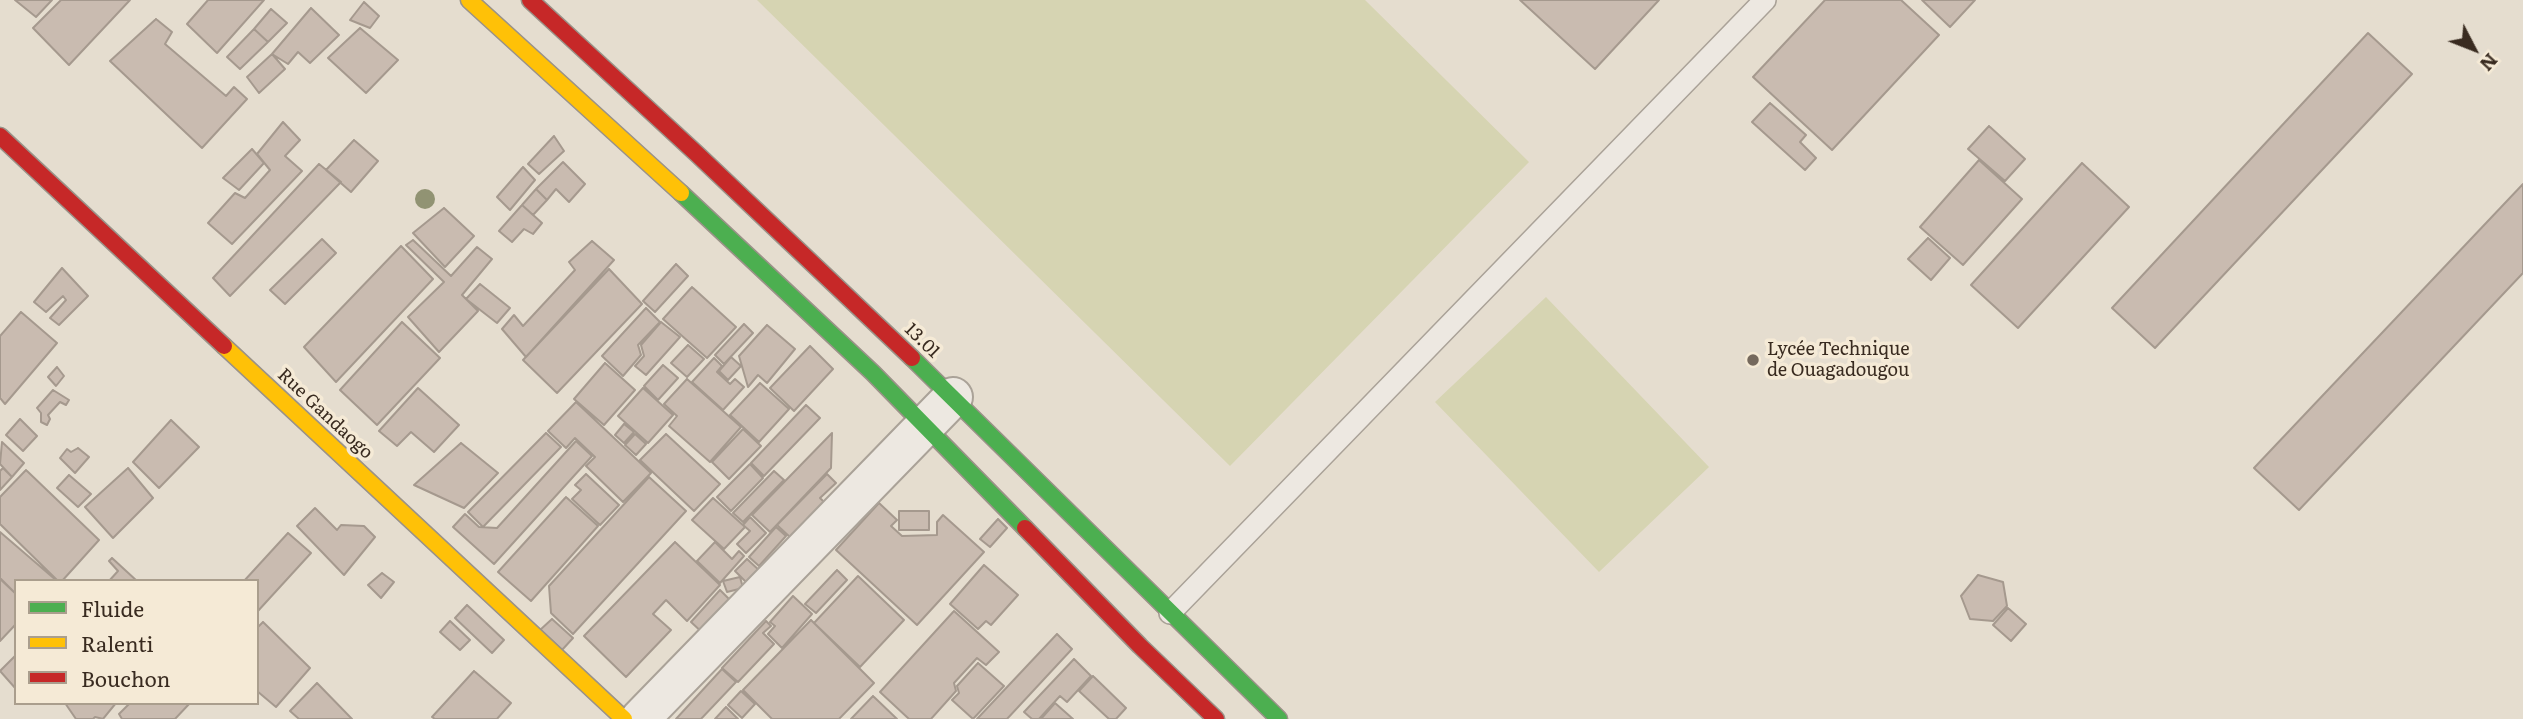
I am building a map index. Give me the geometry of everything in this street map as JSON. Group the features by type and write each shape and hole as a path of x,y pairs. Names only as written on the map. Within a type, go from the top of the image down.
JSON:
{"street":[{"path":"469,0 664,177 863,364 1216,719"},
{"name":"13.01","path":"530,0 954,397 1279,719"},
{"name":"Rue Gandaogo","path":"0,136 624,719"},
{"path":"640,719 954,397"}],"lane":[{"path":"1170,613 1765,0"}],"shaded area":[{"path":"757,0 1365,0 1529,162 1230,466"},
{"path":"1546,297 1709,467 1599,572 1435,402"}],"building":[{"path":"15,0 52,0 36,17"},
{"path":"61,0 130,0 69,65 33,28"},
{"path":"208,0 264,0 217,53 187,24"},
{"path":"1520,0 1659,0 1595,69"},
{"path":"1825,0 1901,0 1939,35 1832,150 1753,77"},
{"path":"1922,0 1975,0 1950,27"},
{"path":"364,2 379,16 370,28 350,20"},
{"path":"311,8 339,35 310,63 298,52 288,64 272,54"},
{"path":"271,9 287,23 268,42 254,29"},
{"path":"156,19 172,32 165,44 226,96 234,87 247,99 202,148 110,61"},
{"path":"360,28 398,60 366,93 328,58"},
{"path":"254,29 268,42 240,69 227,57"},
{"path":"2368,33 2412,74 2155,348 2112,308"},
{"path":"272,54 285,69 259,93 247,77"},
{"path":"1770,103 1806,135 1800,142 1816,158 1805,170 1752,122"},
{"path":"283,122 300,140 285,156 302,171 232,244 208,223 235,193 245,198 270,170 257,154"},
{"path":"1989,126 2025,159 2005,181 1968,149"},
{"path":"554,136 564,151 539,174 528,164"},
{"path":"354,140 378,161 351,192 326,170"},
{"path":"252,149 264,163 239,190 223,178"},
{"path":"1979,160 2022,199 1963,265 1920,227"},
{"path":"563,162 585,184 569,202 556,189 547,200 536,189"},
{"path":"2082,163 2129,207 2018,328 1971,285"},
{"path":"319,164 341,182 230,296 213,278"},
{"path":"523,167 535,180 510,210 497,197"},
{"path":"2523,184 2523,273 2299,510 2254,468"},
{"path":"536,189 547,200 533,215 522,205"},
{"path":"522,205 542,223 533,234 524,229 512,242 499,231"},
{"path":"444,208 474,236 445,267 413,233"},
{"path":"1928,238 1950,258 1931,280 1908,259"},
{"path":"322,239 336,253 285,304 270,290"},
{"path":"413,240 451,276 477,247 492,259 462,295 478,311 439,352 408,317 444,282 406,245"},
{"path":"592,241 614,260 526,357 502,329 514,315 523,326 575,270 569,262"},
{"path":"401,246 433,279 336,382 304,347"},
{"path":"676,264 688,276 655,312 643,301"},
{"path":"62,268 88,296 59,325 50,318 66,300 63,296 46,312 34,302"},
{"path":"609,269 642,304 557,393 523,360"},
{"path":"480,284 510,308 497,323 466,299"},
{"path":"692,287 736,327 707,358 663,319"},
{"path":"646,308 660,322 638,345 641,355 623,376 602,356"},
{"path":"21,312 57,343 5,404 0,398 0,336"},
{"path":"402,322 440,358 377,425 340,390"},
{"path":"661,322 680,337 646,375 635,366 644,356 641,345"},
{"path":"744,324 753,333 724,364 715,355"},
{"path":"767,325 795,349 767,383 758,375 748,387 739,356"},
{"path":"688,345 704,359 687,377 671,363"},
{"path":"810,346 833,369 794,411 770,388"},
{"path":"731,357 741,366 728,380 719,371"},
{"path":"714,358 722,366 717,372 730,384 735,379 744,387 723,410 692,382"},
{"path":"605,363 635,390 604,425 574,399"},
{"path":"663,365 678,378 658,400 644,386"},
{"path":"57,367 64,376 56,386 48,377"},
{"path":"687,379 741,427 710,462 669,426 677,416 664,404"},
{"path":"760,383 789,409 759,442 730,415"},
{"path":"418,388 459,425 434,452 411,432 397,446 379,431"},
{"path":"643,388 673,415 648,443 618,416"},
{"path":"53,390 69,400 66,405 60,402 48,415 50,419 47,425 41,422 41,413 37,408"},
{"path":"576,402 651,473 623,502 586,466 595,457 575,438 566,448 548,431"},
{"path":"806,405 820,418 764,476 751,463"},
{"path":"20,419 37,436 23,451 6,435"},
{"path":"171,420 199,447 159,488 133,462"},
{"path":"624,424 634,432 624,443 615,435"},
{"path":"743,429 761,446 729,479 712,462"},
{"path":"546,433 561,447 483,527 468,512"},
{"path":"832,433 831,468 770,532 752,515"},
{"path":"635,434 646,444 636,455 625,445"},
{"path":"666,434 720,484 694,511 640,460"},
{"path":"576,441 592,456 494,564 453,527 465,514 479,527 497,528"},
{"path":"2,442 24,463 12,477 0,464"},
{"path":"461,443 498,473 464,508 414,485"},
{"path":"78,448 89,457 75,473 60,458 67,449 71,452"},
{"path":"750,464 763,478 731,511 717,497"},
{"path":"3,468 12,477 0,490 0,471"},
{"path":"128,468 153,498 113,538 85,507"},
{"path":"26,470 99,540 64,579 56,579 0,524 0,497"},
{"path":"774,471 784,480 743,522 733,513"},
{"path":"586,474 619,505 600,525 572,499 581,490 575,485"},
{"path":"827,474 836,483 820,498 826,504 792,539 777,525"},
{"path":"69,475 91,494 78,507 57,488"},
{"path":"649,477 686,511 573,634 551,613 549,586"},
{"path":"566,497 598,526 531,601 498,572"},
{"path":"713,498 745,527 724,549 692,520"},
{"path":"879,503 897,520 891,526 902,536 937,535 937,522 943,515 984,552 917,625 836,550"},
{"path":"315,508 337,530 341,525 364,526 375,537 344,575 297,526"},
{"path":"899,511 929,511 929,530 899,530"},
{"path":"750,517 766,533 746,553 737,544 750,531 743,525"},
{"path":"998,519 1007,528 990,547 980,539"},
{"path":"776,527 786,536 759,566 749,557"},
{"path":"0,532 55,579 14,579 14,592 0,579"},
{"path":"288,533 311,553 259,610 259,579 246,579"},
{"path":"675,542 720,585 687,621 666,600 653,614 671,630 626,677 584,636"},
{"path":"715,542 732,559 739,551 744,556 720,583 697,561"},
{"path":"112,558 135,579 111,579 118,571 109,561"},
{"path":"747,559 761,572 749,585 735,571"},
{"path":"984,565 1018,595 991,625 986,621 978,629 950,604"},
{"path":"837,570 847,580 816,613 805,604"},
{"path":"382,573 394,582 381,598 368,585"},
{"path":"1978,575 2003,582 2007,606 1993,621 1970,619 1961,596"},
{"path":"858,576 904,620 860,667 814,623"},
{"path":"740,577 743,588 727,592 723,581"},
{"path":"0,578 14,592 14,626 0,641"},
{"path":"720,590 735,605 706,636 691,622"},
{"path":"793,596 812,614 782,648 768,634 775,626 770,622"},
{"path":"467,605 504,640 492,653 455,618"},
{"path":"2008,608 2026,624 2011,641 1993,625"},
{"path":"954,611 999,652 986,665 977,658 954,683 956,691 931,719 909,719 880,692"},
{"path":"552,619 573,638 562,650 540,630"},
{"path":"811,620 874,683 839,719 772,719 743,690"},
{"path":"450,621 470,640 460,650 440,632"},
{"path":"766,621 771,626 763,633 774,644 738,682 722,668"},
{"path":"263,622 310,668 276,707 259,693 259,626"},
{"path":"1057,634 1072,649 1007,719 977,719"},
{"path":"14,657 14,687 0,671"},
{"path":"1074,659 1091,676 1067,702 1060,696 1039,719 1032,719 1024,712"},
{"path":"978,663 1004,686 973,719 952,700 959,693 957,686"},
{"path":"722,669 736,682 701,719 676,719"},
{"path":"474,671 511,703 497,719 432,717"},
{"path":"1093,676 1126,708 1116,719 1109,719 1079,691"},
{"path":"317,683 352,719 299,719 290,711"},
{"path":"741,691 755,704 742,718 728,705"},
{"path":"873,696 897,719 851,719"},
{"path":"1055,703 1073,719 1041,719"},
{"path":"66,705 114,705 103,719 76,719"},
{"path":"128,705 188,705 175,719 122,719 119,714"},
{"path":"726,707 738,719 715,719"}],"traffic: fast":[{"path":"681,193 873,373 1025,528"},
{"path":"912,358 1279,719"}],"traffic: slow":[{"path":"469,0 681,193"},
{"path":"224,346 624,719"}],"traffic: jam":[{"path":"530,0 912,358"},
{"path":"0,136 224,346"},
{"path":"1025,528 1140,646 1216,719"}],"place":[{"name":"Lycée Technique de Ouagadougou","path":"1753,360"}]}
